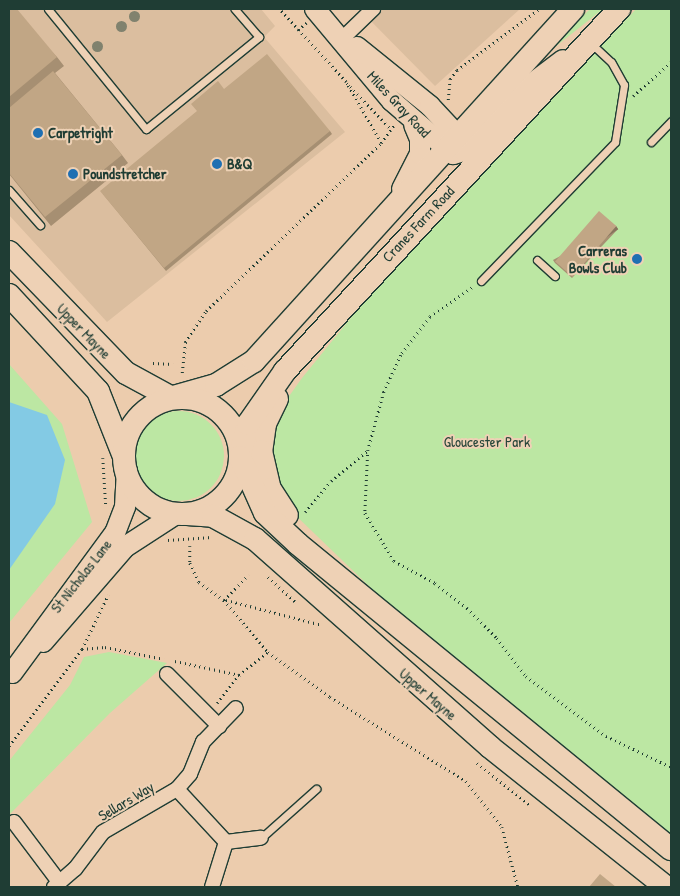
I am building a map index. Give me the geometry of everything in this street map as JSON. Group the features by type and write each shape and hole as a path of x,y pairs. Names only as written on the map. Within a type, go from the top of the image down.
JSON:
{"main road":[{"name":"Cranes Farm Road","path":"172,397 216,385 242,371 393,204 454,145 574,9"},
{"name":"Cranes Farm Road","path":"240,456 248,424 269,390 357,290 619,9"},
{"path":"453,186 464,162 454,145"},
{"name":"Upper Mayne","path":"9,252 126,374 172,397"},
{"path":"357,290 277,399 265,424 261,451 276,501 371,605"},
{"name":"Upper Mayne","path":"9,295 98,391 113,420 127,469"},
{"path":"172,397 197,399 216,409 232,428 240,456 237,474 225,495 206,508 182,514 145,500 127,469 126,446 133,425 148,408 172,397"},
{"name":"Upper Mayne","path":"240,456 265,513 371,605 671,849"},
{"name":"Upper Mayne","path":"182,514 222,519 254,539 490,747 666,887"}],"street":[{"name":"Miles Gray Road","path":"315,9 343,38 410,119 454,145"},
{"path":"343,38 373,9"},
{"name":"Miles Gray Road","path":"343,38 430,106 454,145"},
{"path":"454,145 588,41"},
{"name":"Cranes Farm Road","path":"393,204 420,154 420,139 410,119"},
{"name":"St Nicholas Lane","path":"11,676 115,533 125,507 127,469"},
{"name":"St Nicholas Lane","path":"11,676 65,620 125,547 182,514"},
{"path":"167,674 219,726"},
{"name":"Sellars Way","path":"57,885 103,832 177,789 190,774 203,742 236,708"},
{"name":"Sellars Way","path":"177,789 226,842"},
{"path":"14,822 57,885"},
{"path":"212,887 226,842 261,838"}],"lane":[{"path":"48,9 146,129 259,37 235,9"},
{"path":"482,281 615,142 624,85 611,62 588,41"},
{"path":"651,142 671,121"},
{"path":"9,190 40,225"},
{"path":"537,260 554,276"},
{"path":"261,838 316,789"}],"path":[{"path":"182,373 185,342 206,311 381,143 391,128 279,9"},
{"path":"447,102 450,78 457,70 539,9"},
{"path":"618,119 631,98 671,62"},
{"path":"346,82 381,143"},
{"path":"482,281 430,317 413,336 384,392 368,450 365,513 394,561 435,583 467,608 497,638 526,676 606,736 671,767"},
{"path":"153,363 172,364"},
{"path":"300,518 331,481 368,450"},
{"path":"103,454 106,513"},
{"path":"158,543 220,537"},
{"path":"190,546 190,562 199,582 224,600 268,652 330,697 466,781 502,826 518,887"},
{"path":"224,600 248,574"},
{"path":"265,575 301,606"},
{"path":"9,746 82,649 112,587"},
{"path":"224,600 323,625 308,613"},
{"path":"82,649 105,647 239,674"},
{"path":"207,715 239,674 268,652"}],"shaded area":[{"path":"9,9 261,9 275,26 264,37 345,132 107,322 9,215"},
{"path":"359,9 520,9 435,86"}],"green space":[{"path":"590,9 603,9 536,62"},
{"name":"Gloucester Park","path":"636,9 671,9 671,835 428,643 288,508 275,483 271,433 282,406 302,378 367,298"},
{"path":"9,364 62,424 92,522 9,623"},
{"path":"179,411 196,415 211,424 220,439 224,456 220,473 211,488 196,497 179,501 162,497 147,488 138,473 134,456 138,439 147,424 162,415"},
{"path":"109,652 167,663 110,713 9,815 9,761 70,685 84,657"}],"water":[{"path":"9,402 47,415 65,460 55,504 9,570"}],"building":[{"path":"9,9 17,9 57,57 9,97"},
{"name":"B&Q","path":"267,54 330,131 164,268 100,191 197,111 191,104 218,81 224,89"},
{"path":"53,71 122,155 45,217 9,173 9,108"},
{"name":"Carreras Bowls Club","path":"599,211 616,226 572,277 555,262"},
{"path":"600,874 616,887 589,887"}],"place":[{"name":"Carpetright","path":"38,133"},
{"name":"B&Q","path":"217,164"},
{"name":"Poundstretcher","path":"73,174"},
{"name":"Carreras Bowls Club","path":"637,259"}]}
